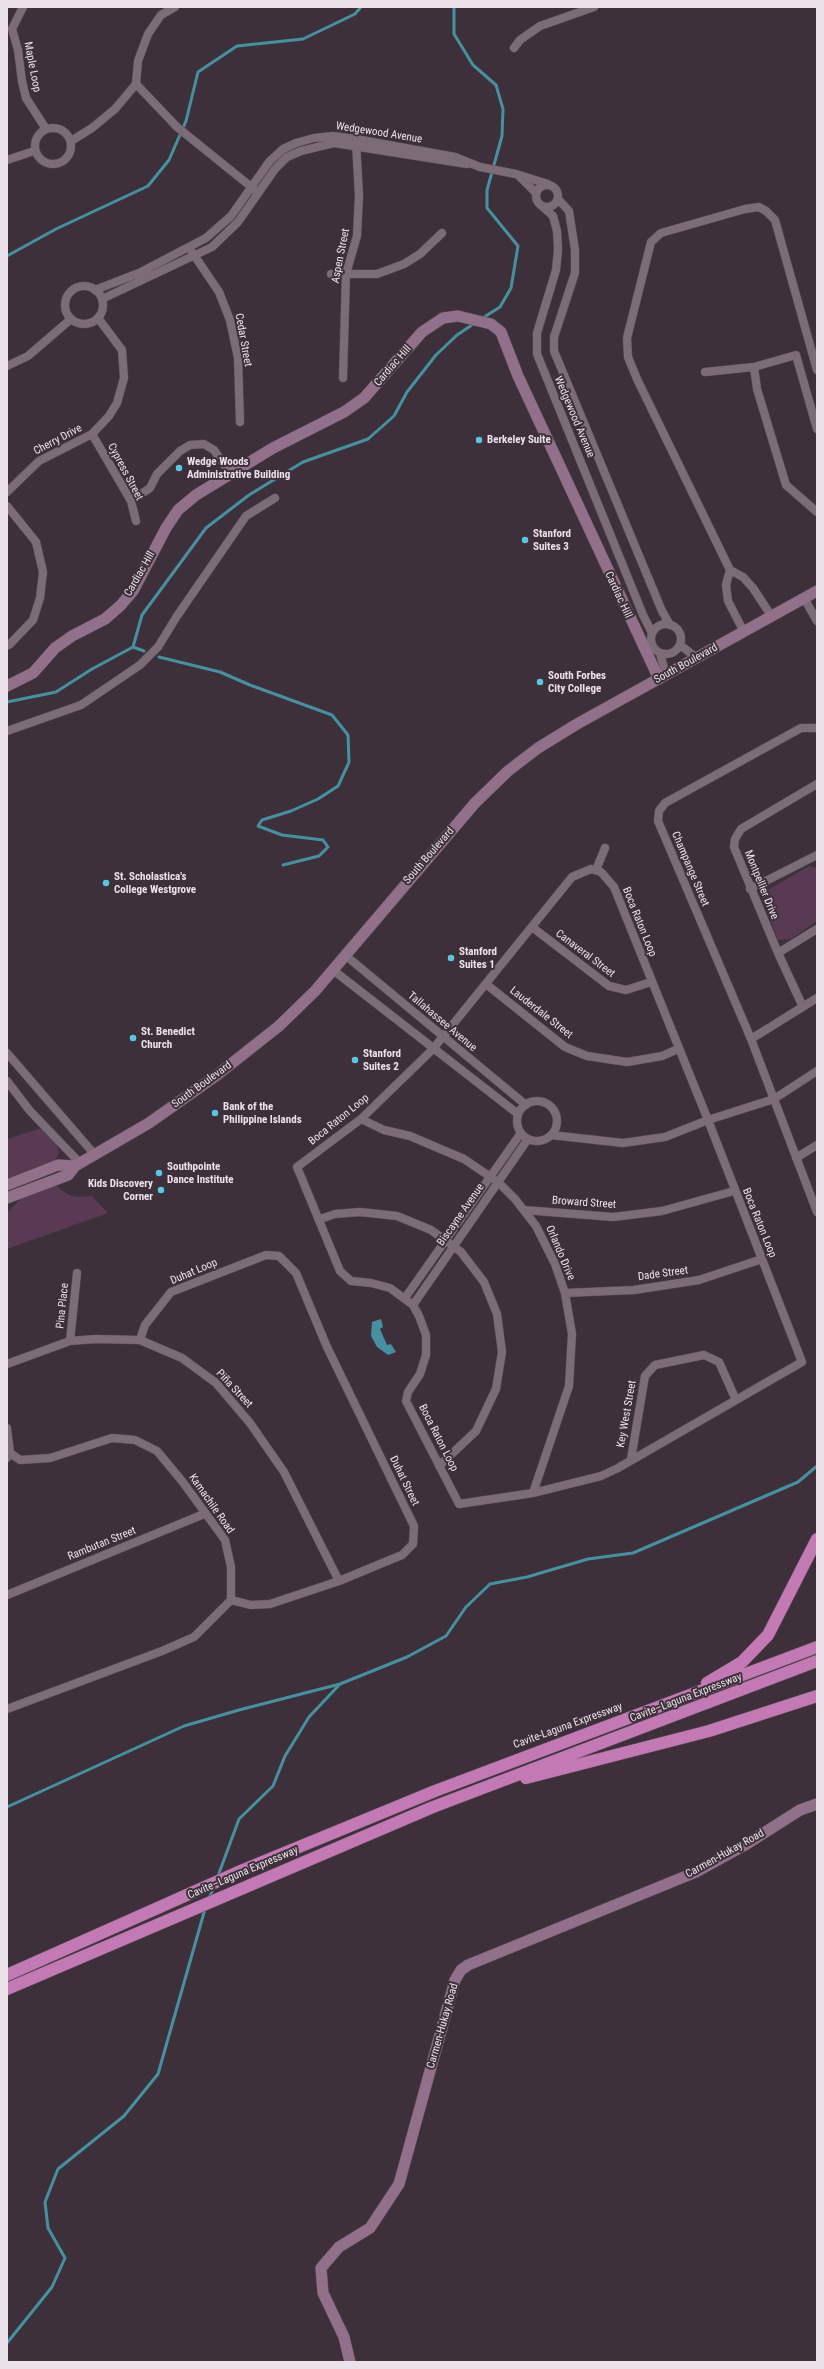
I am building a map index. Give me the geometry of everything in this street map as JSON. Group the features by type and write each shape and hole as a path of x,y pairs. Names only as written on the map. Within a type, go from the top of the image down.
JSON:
{"highway":[{"path":"658,1708 733,1668 760,1645 776,1623 817,1539"},
{"name":"Cavite–Laguna Expressway","path":"658,1708 817,1647"},
{"name":"Cavite–Laguna Expressway","path":"7,1989 377,1830 564,1757 704,1706 817,1661"},
{"path":"492,1785 537,1776 709,1731 817,1696"},
{"name":"Cavite-Laguna Expressway","path":"488,1770 658,1708"},
{"name":"Cavite–Laguna Expressway","path":"7,1975 243,1870 488,1770"}],"street":[{"name":"Maple Loop","path":"23,7 10,31 26,98 46,129"},
{"path":"71,141 92,128 115,109 136,84 138,61 148,34 161,15 175,7"},
{"path":"514,48 532,31 550,21 594,7"},
{"path":"136,84 177,127 259,193"},
{"path":"46,129 61,129 71,141 70,155 60,163 47,163 34,151 36,140 46,129"},
{"name":"Wedgewood Avenue","path":"102,299 192,252 231,216 269,162 283,150 296,143 333,136 356,142 508,172 548,184 558,191 558,199 569,211 573,229 575,258 575,273 554,337 554,351 658,603 670,625 678,630 680,645"},
{"name":"Wedgewood Avenue","path":"71,319 64,307 64,301 70,292 79,287 86,286 95,290 192,252 212,247 238,222 275,169 288,158 301,151 334,144 356,142"},
{"name":"Aspen Street","path":"343,378 346,274 357,236 360,196 356,142"},
{"path":"7,160 34,151"},
{"name":"Wedgewood Avenue","path":"516,174 536,193 537,201 553,216 557,231 558,250 556,270 537,333 537,354 643,615 652,633 652,644 660,653 663,677"},
{"path":"536,193 540,186 548,184"},
{"path":"542,206 553,206 558,199"},
{"path":"772,617 753,588 743,577 730,570 637,379 628,357 627,338 651,242 661,233 745,210 759,207 766,211 775,220 817,370"},
{"path":"331,274 377,274 404,264 420,254 442,233"},
{"name":"Cedar Street","path":"192,252 219,292 230,320 238,358 240,422"},
{"path":"7,366 28,356 71,319 80,324 86,325 98,318 103,307 102,299 95,290"},
{"name":"Cardiac Hill","path":"7,686 32,673 55,648 72,636 105,619 120,606 132,591 166,528 178,510 196,495 232,471 344,412 364,398 422,332 443,318 458,316 491,324 501,332 518,376 663,677"},
{"name":"Cherry Drive","path":"7,492 38,461 92,434 117,403 124,378 122,350 98,318"},
{"path":"704,372 754,367 796,355 817,429"},
{"path":"754,367 757,389 786,485 817,512"},
{"name":"Cypress Street","path":"92,434 131,501 136,521"},
{"path":"131,501 150,488 157,474 180,451 190,445 204,444 214,450 224,465 232,471"},
{"path":"7,730 82,705 140,665 158,647 177,616 246,516 276,498"},
{"path":"7,506 36,542 43,572 40,598 32,620 9,645"},
{"path":"730,570 726,585 728,601 744,632"},
{"name":"South Boulevard","path":"7,1198 68,1175 77,1165 149,1123 250,1050 295,1012 333,970 476,803 508,771 538,748 576,724 817,591"},
{"path":"804,598 817,621"},
{"path":"652,633 658,627 670,625"},
{"path":"660,653 674,652 680,645 697,658"},
{"name":"Champange Street","path":"816,727 801,728 665,803 659,811 658,821 751,1039 817,1212"},
{"name":"Montpellier Drive","path":"803,1007 750,889 734,847 735,839 742,829 817,784"},
{"path":"596,870 605,848"},
{"path":"750,889 817,855"},
{"name":"Boca Raton Loop","path":"591,869 596,870 601,872 614,888 708,1120 734,1191 802,1362 601,1476 532,1493 459,1504 406,1401 408,1392 420,1374 426,1355 426,1335 413,1305 390,1288 371,1283 351,1281 340,1271 320,1219 297,1167 360,1119 433,1049 532,927 572,877 591,869"},
{"name":"Canaveral Street","path":"532,927 609,986 626,990 651,982"},
{"path":"778,953 817,929"},
{"name":"Tallahassee Avenue","path":"345,955 526,1105"},
{"path":"333,970 518,1114"},
{"name":"Lauderdale Street","path":"486,984 565,1047 587,1056 627,1062 662,1056 678,1049"},
{"path":"751,1039 817,998"},
{"path":"7,1053 95,1154"},
{"path":"551,1135 556,1123 554,1111 549,1106 538,1102 526,1105 518,1114 518,1128 521,1134 528,1139 540,1141 551,1135 623,1143 665,1137 708,1120 774,1099 817,1071"},
{"path":"7,1081 30,1111 77,1165"},
{"name":"Orlando Drive","path":"360,1119 384,1130 410,1136 464,1159 498,1182 524,1210 536,1226 555,1264 565,1293 572,1334 569,1386 532,1493"},
{"name":"Biscayne Avenue","path":"405,1298 521,1134"},
{"name":"Biscayne Avenue","path":"413,1305 528,1139"},
{"path":"796,1158 817,1144"},
{"path":"8,1184 58,1165 77,1165"},
{"name":"Broward Street","path":"524,1210 613,1217 662,1212 734,1191"},
{"name":"South Boulevard","path":"7,1207 21,1193"},
{"path":"320,1219 335,1214 360,1212 397,1216 431,1230 461,1252 484,1282 497,1314 502,1352 496,1389 476,1431 439,1466"},
{"name":"Duhat Loop","path":"140,1340 145,1325 171,1292 266,1255 279,1256"},
{"name":"Duhat Street","path":"232,1600 251,1605 270,1604 339,1581 402,1555 413,1544 414,1526 326,1347 296,1273 279,1256"},
{"name":"Dade Street","path":"565,1293 634,1290 699,1280 762,1260"},
{"name":"Pina Place","path":"70,1341 78,1274"},
{"name":"Piña Street","path":"7,1364 70,1341 95,1339 140,1340 182,1358 216,1383 250,1423 284,1472 339,1581"},
{"name":"Key West Street","path":"631,1459 645,1376 655,1365 704,1355 720,1362 736,1400"},
{"path":"7,1428 8,1455"},
{"name":"Kamachile Road","path":"8,1455 20,1460 50,1458 112,1438 135,1440 157,1451 182,1481 204,1514 225,1540 231,1567 232,1600"},
{"name":"Rambutan Street","path":"7,1595 204,1514"},
{"path":"7,1709 162,1651 194,1637 232,1600"},
{"name":"Carmen-Hukay Road","path":"350,2362 344,2337 323,2293 321,2268 338,2247 370,2228 399,2184 455,1980 461,1970 468,1964 696,1872 745,1845 800,1810 817,1804"}],"shaded area":[{"path":"809,866 817,868 817,921 791,939 778,940 763,901 764,895 768,890"},
{"path":"42,1128 57,1145 59,1153 54,1162 7,1179 7,1139"},
{"path":"55,1185 67,1194 77,1197 92,1196 108,1213 7,1249 7,1212 23,1197"}],"water":[{"path":"381,1319 383,1327 380,1329 387,1345 391,1344 396,1352 388,1355 377,1347 371,1336 372,1322"}],"waterway":[{"path":"7,256 56,229 148,186 169,160 186,121 198,72 237,46 303,39 355,14 361,7"},
{"path":"454,7 454,34 473,65 496,85 503,109 502,136 487,190 487,208 518,246 511,288 500,307 481,319"},
{"path":"7,702 56,692 92,669 133,647 142,615 206,528 249,495 303,462 368,439 394,416 407,392 436,355 457,335 475,323"},
{"path":"133,647 144,651"},
{"path":"159,657 220,672 250,685 332,715 348,735 349,762 338,786 318,799 291,811 262,820 258,826 282,835 323,840 328,847 319,856 283,865"},
{"path":"7,1807 184,1726 340,1684 407,1657 446,1636 466,1607 490,1584 527,1577 588,1559 633,1553 798,1482 817,1466"},
{"path":"218,1876 239,1819 273,1786 285,1756 309,1717 340,1684"},
{"path":"209,1898 214,1887"},
{"path":"7,2343 52,2287 65,2258 48,2228 45,2202 58,2169 124,2116 158,2074 205,1909"}],"place":[{"name":"Berkeley Suite","path":"479,440"},
{"name":"Wedge Woods Administrative Building","path":"179,468"},
{"name":"Stanford Suites 3","path":"525,540"},
{"name":"South Forbes City College","path":"540,682"},
{"name":"St. Scholastica's College Westgrove","path":"106,883"},
{"name":"Stanford Suites 1","path":"451,958"},
{"name":"St. Benedict Church","path":"133,1038"},
{"name":"Stanford Suites 2","path":"355,1060"},
{"name":"Bank of the Philippine Islands","path":"215,1113"},
{"name":"Southpointe Dance Institute","path":"159,1173"},
{"name":"Kids Discovery Corner","path":"161,1190"}]}
